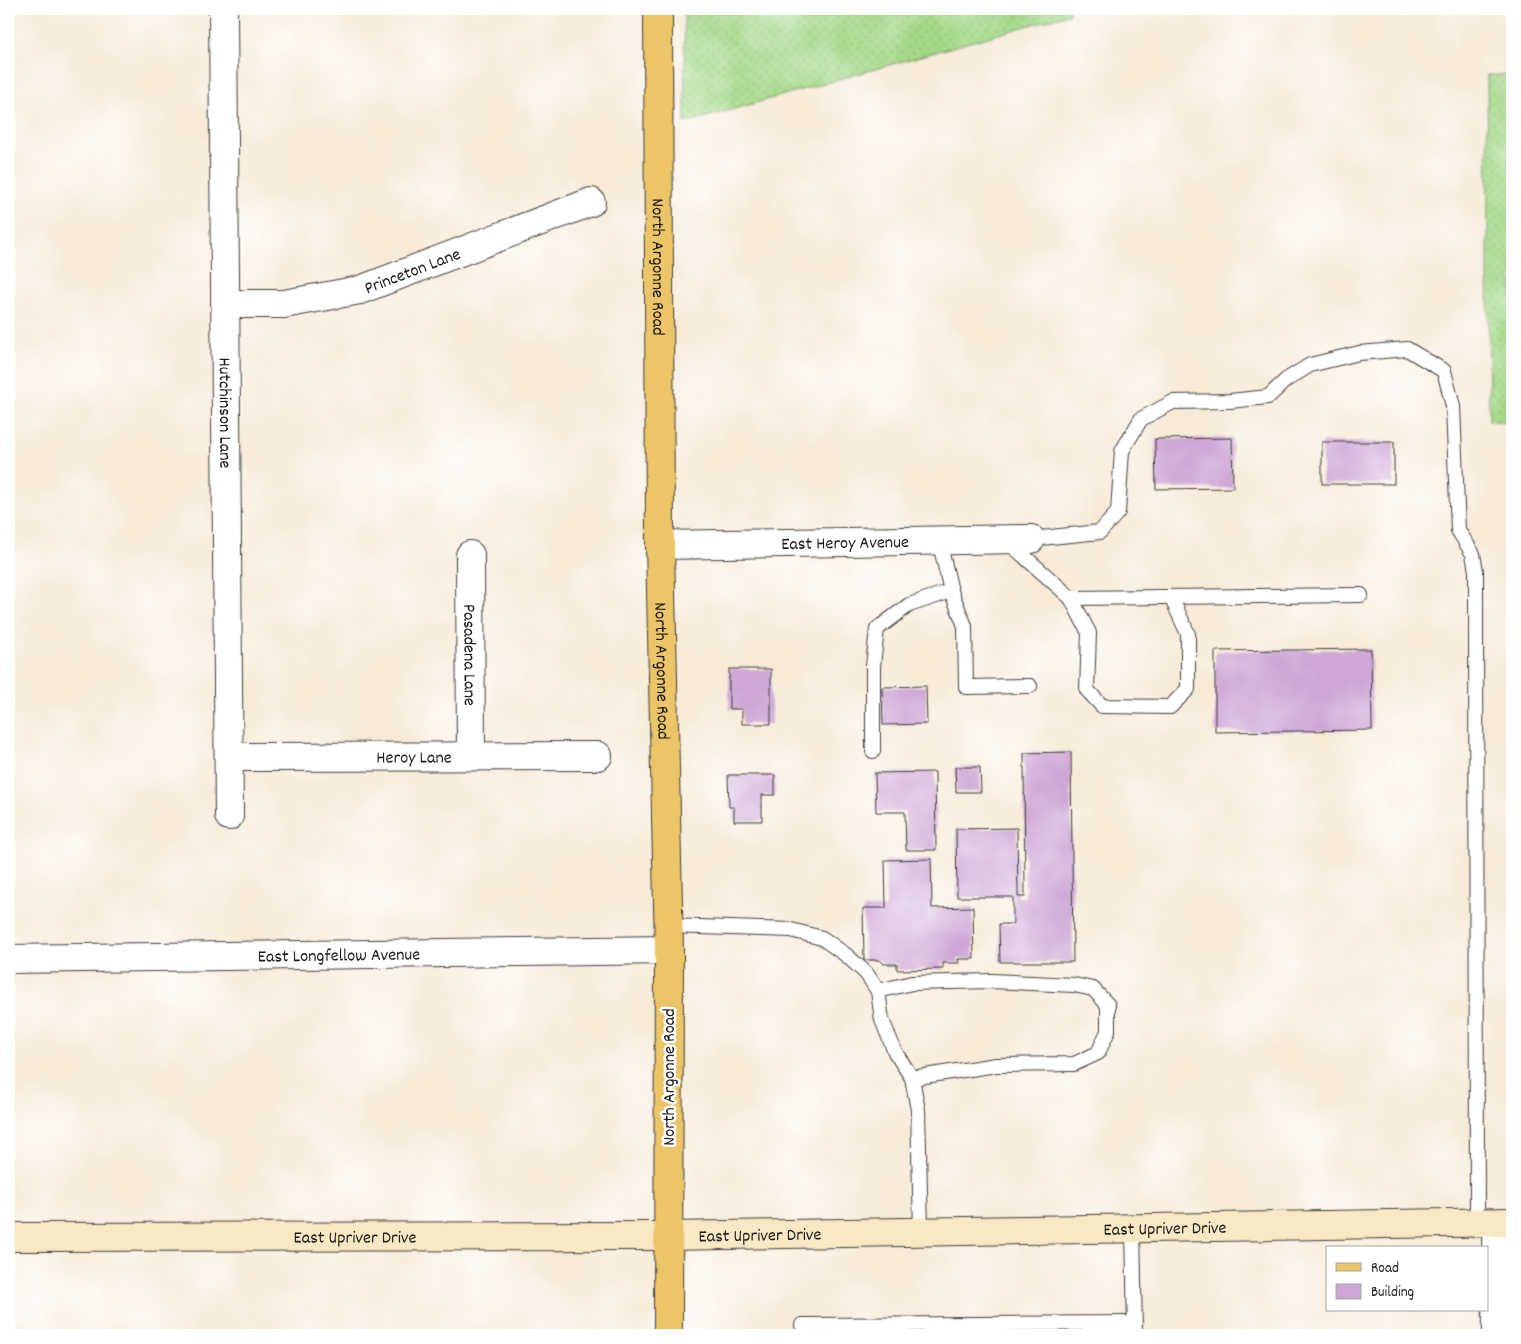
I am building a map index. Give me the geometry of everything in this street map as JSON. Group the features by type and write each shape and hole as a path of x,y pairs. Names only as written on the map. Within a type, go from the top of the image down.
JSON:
{"main road":[{"name":"North Argonne Road","path":"658,9 660,545 669,938 668,1335"}],"street":[{"name":"Hutchinson Lane","path":"223,9 227,304 229,816"},
{"name":"Princeton Lane","path":"227,304 284,304 360,290 591,202"},
{"name":"East Heroy Avenue","path":"660,545 1031,539"},
{"name":"Pasadena Lane","path":"470,555 471,756"},
{"name":"Heroy Lane","path":"229,757 598,756"},
{"name":"East Longfellow Avenue","path":"9,959 669,938"},
{"name":"East Upriver Drive","path":"9,1237 668,1236 1133,1227 1495,1223"},
{"path":"1495,1223 1496,1335"}],"lane":[{"path":"1031,539 1100,532 1118,512 1122,451 1141,419 1172,402 1230,402 1268,397 1286,380 1310,365 1359,353 1407,349 1444,371 1453,406 1458,530 1473,554 1476,571 1495,1223"},
{"path":"1004,539 1071,598 1089,633 1087,690 1102,706 1170,707 1188,689 1188,634 1171,597"},
{"path":"939,540 951,591 965,626 966,686 1030,686"},
{"path":"873,752 873,666 877,628 909,605 951,591"},
{"path":"1071,598 1361,595"},
{"path":"669,938 791,930 822,938 846,955 866,973 878,990 882,1020 892,1044 912,1078 918,1110 921,1231"},
{"path":"878,990 912,983 971,981 1074,986 1093,989 1108,1005 1108,1031 1098,1053 1074,1064 996,1065 912,1078"},
{"path":"802,1325 1135,1329 1133,1227"}],"green space":[{"path":"684,9 1069,9 1069,14 685,123"},
{"path":"1487,75 1512,75 1512,424 1489,420"}],"building":[{"path":"1232,438 1233,488 1156,489 1155,439"},
{"path":"1322,442 1394,442 1394,484 1322,484"},
{"path":"1371,649 1372,730 1215,732 1215,651"},
{"path":"729,669 771,669 771,724 742,724 742,709 729,709"},
{"path":"926,686 927,724 883,725 882,687"},
{"path":"1071,752 1073,962 1000,962 999,924 1013,924 1013,897 957,897 956,829 1017,828 1018,897 1025,897 1024,753"},
{"path":"955,767 980,767 981,792 956,792"},
{"path":"935,772 936,850 906,850 905,812 876,812 875,773"},
{"path":"728,775 775,775 775,795 762,795 762,821 734,821 734,807 729,807"},
{"path":"931,859 932,908 973,907 974,959 958,959 959,963 943,963 943,969 897,970 897,964 884,964 880,960 864,960 863,908 886,908 885,860"}]}
